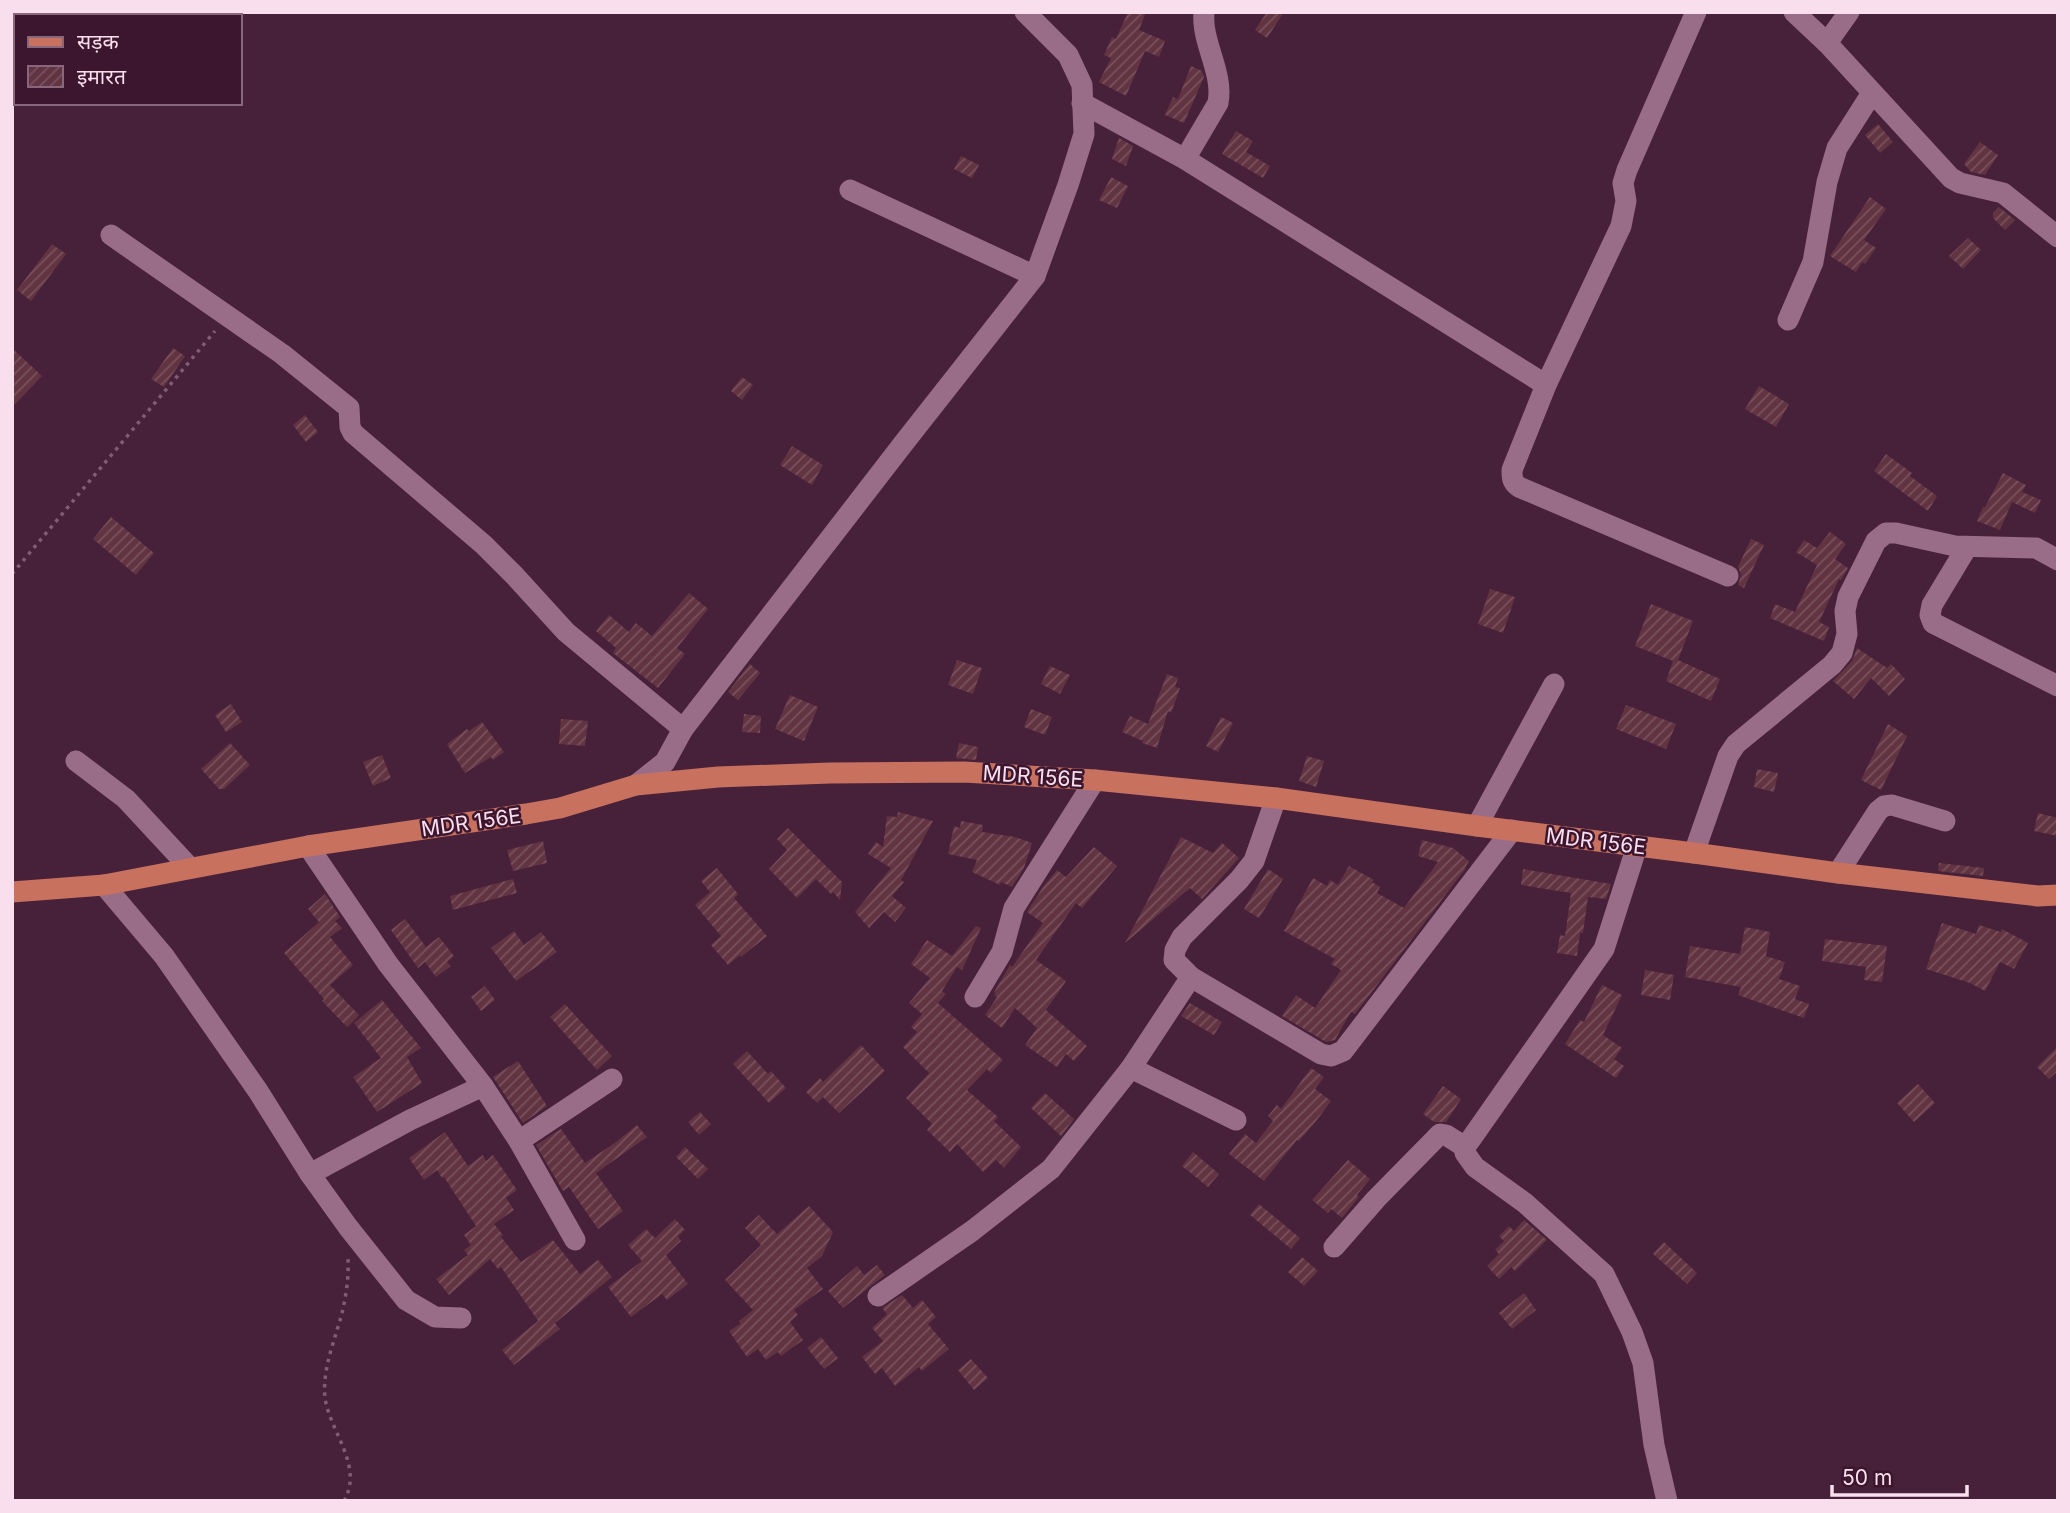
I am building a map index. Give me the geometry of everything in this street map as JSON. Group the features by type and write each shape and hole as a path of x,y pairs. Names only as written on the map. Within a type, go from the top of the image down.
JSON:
{"main road":[{"name":"MDR 156E","path":"12,892 104,885 308,846 560,808 636,785 718,777 964,772 1095,780 1276,797 1838,873 2038,896 2058,895"}],"street":[{"path":"636,785 665,762 683,730 1035,276 1084,134 1082,85 1068,55 1025,12"},
{"path":"1185,159 1218,103 1220,94 1205,33 1204,12"},
{"path":"1696,12 1627,170 1623,183 1626,201 1621,226 1546,385 1512,470 1513,482 1519,487 1728,576"},
{"path":"1794,12 1827,43 1951,178 1960,183 2003,193 2058,237"},
{"path":"1827,43 1849,12"},
{"path":"1788,320 1812,262 1827,182 1837,148 1872,93"},
{"path":"1082,103 1185,159 1546,385"},
{"path":"850,190 1035,276"},
{"path":"111,234 282,354 349,408 353,433 484,545 566,632 683,730"},
{"path":"1694,853 1726,764 1736,744 1832,665 1842,653 1848,597 1876,541 1886,533 1896,533 1967,547 2036,548 2058,561"},
{"path":"1967,547 1932,605 1930,615 1933,623 2058,685"},
{"path":"1477,826 1554,684"},
{"path":"76,761 126,799 190,868"},
{"path":"975,997 1002,952 1014,908 1095,780"},
{"path":"1276,797 1254,861 1240,880 1182,937 1175,950 1174,960 1191,977 1321,1054 1331,1056 1343,1051 1512,831"},
{"path":"1838,873 1878,811 1884,806 1892,805 1945,821"},
{"path":"1637,845 1604,949 1465,1147 1467,1158 1475,1167 1525,1203 1604,1274 1632,1332 1643,1363 1654,1445 1667,1501"},
{"path":"308,846 388,964 483,1086 519,1141 575,1240"},
{"path":"104,885 164,957 258,1091 310,1174 406,1300 435,1317 461,1318"},
{"path":"878,1296 972,1231 1051,1169 1131,1068 1191,977"},
{"path":"1131,1068 1236,1120"},
{"path":"519,1141 612,1079"},
{"path":"310,1174 410,1120 483,1086"},
{"path":"1334,1247 1376,1199 1436,1138 1446,1135 1465,1147"}],"path":[{"path":"12,574 228,316"},
{"path":"344,1501 349,1491 350,1468 326,1398 332,1343 346,1292 349,1266 348,1227"}],"building":[{"path":"1128,12 1146,12 1139,30 1165,41 1159,57 1145,51 1126,96 1099,82 1111,58 1104,55 1112,37 1116,39"},
{"path":"1267,12 1284,12 1267,38 1255,30"},
{"path":"1191,66 1202,71 1204,77 1184,123 1165,115 1173,97 1178,99"},
{"path":"1878,124 1893,142 1880,153 1865,135"},
{"path":"1236,131 1253,141 1246,152 1270,166 1263,178 1222,154"},
{"path":"1119,138 1133,146 1126,166 1112,159"},
{"path":"1980,142 1998,155 1985,175 1971,172 1964,164"},
{"path":"961,156 979,165 972,178 954,169"},
{"path":"1111,177 1128,186 1117,208 1099,200"},
{"path":"1870,197 1886,209 1864,240 1876,248 1856,272 1830,256"},
{"path":"1999,207 2015,220 2005,230 1993,218 1993,213"},
{"path":"1968,238 1981,250 1963,269 1949,256"},
{"path":"52,244 66,254 31,301 17,290"},
{"path":"12,348 42,376 12,407"},
{"path":"173,348 185,356 164,387 151,379"},
{"path":"742,377 753,385 742,400 731,391"},
{"path":"1759,386 1789,404 1776,427 1745,409"},
{"path":"305,415 318,432 306,442 293,425"},
{"path":"792,446 823,465 812,485 780,465"},
{"path":"1886,454 1937,496 1928,511 1874,471"},
{"path":"2003,473 2026,485 2022,492 2041,500 2035,513 2012,502 2000,530 1977,521"},
{"path":"111,517 154,553 136,575 93,539"},
{"path":"1830,532 1846,544 1835,559 1848,568 1841,580 1839,579 1819,622 1829,627 1824,641 1770,618 1775,604 1795,612 1817,565 1796,552 1804,540 1817,548"},
{"path":"1751,539 1764,545 1744,588 1738,585 1741,575 1738,567"},
{"path":"1490,589 1515,597 1503,633 1478,624"},
{"path":"689,593 708,609 677,648 685,654 658,688 613,653 616,648 596,631 609,615 629,632 636,623 652,636"},
{"path":"1651,604 1693,621 1678,660 1720,679 1711,701 1666,681 1673,661 1635,646"},
{"path":"1857,648 1887,668 1891,664 1905,679 1889,696 1871,678 1854,699 1833,681 1852,661"},
{"path":"957,660 982,668 973,694 948,685"},
{"path":"750,664 760,673 738,700 728,692"},
{"path":"1050,666 1070,675 1060,694 1041,684"},
{"path":"1167,674 1178,678 1175,687 1180,688 1171,713 1168,711 1157,748 1122,732 1130,716 1148,724"},
{"path":"790,695 818,707 804,741 775,729"},
{"path":"231,704 242,722 226,732 215,715"},
{"path":"1626,705 1676,724 1666,749 1616,729"},
{"path":"1031,709 1052,717 1045,735 1024,727"},
{"path":"744,714 761,716 760,733 742,732"},
{"path":"1221,717 1233,723 1218,752 1206,746"},
{"path":"561,719 588,721 585,746 559,744"},
{"path":"482,722 504,752 465,773 447,744"},
{"path":"1888,724 1907,736 1881,790 1861,780"},
{"path":"230,743 250,765 224,789 219,789 201,769"},
{"path":"959,743 978,747 976,760 956,758"},
{"path":"382,755 391,778 373,786 363,762"},
{"path":"1307,756 1324,761 1316,787 1299,781"},
{"path":"1757,769 1778,773 1774,792 1754,787"},
{"path":"898,812 933,821 901,880 904,882 892,896 906,908 895,922 884,912 869,928 855,912 891,868 868,854 876,842 883,847 887,816 897,817"},
{"path":"2038,813 2058,818 2058,836 2034,831"},
{"path":"961,821 983,825 982,832 1015,837 1032,843 1024,868 1012,887 1001,882 1000,885 972,872 977,860 948,854 954,826 960,828"},
{"path":"788,828 842,882 840,900 816,879 797,898 769,869 787,850 777,839"},
{"path":"1181,837 1213,853 1222,843 1239,858 1202,899 1190,888 1125,943"},
{"path":"1422,840 1453,848 1469,861 1466,868 1355,1014 1351,1012 1335,1040 1326,1042 1282,1016 1296,995 1315,1008 1341,970 1331,964 1335,959 1284,931 1313,878 1327,886 1330,880 1338,885 1349,866 1374,880 1372,882 1380,887 1377,893 1404,908 1438,862 1418,856"},
{"path":"543,841 547,863 513,871 507,850"},
{"path":"1094,847 1117,866 1082,908 1076,903 1036,960 1066,981 1046,1010 1087,1046 1074,1061 1066,1054 1057,1067 1025,1045 1037,1028 1015,1008 1002,1028 985,1015 997,997 994,992 1010,965 1012,967 1043,923 1027,912 1043,887 1057,870 1066,877"},
{"path":"1939,863 1984,868 1983,876 1938,871"},
{"path":"717,868 738,894 734,898 767,936 728,965 711,945 721,936 695,905 710,892 701,881"},
{"path":"1268,869 1283,879 1259,918 1244,909"},
{"path":"1523,869 1611,884 1606,899 1588,897 1577,956 1557,953 1560,935 1565,936 1571,893 1521,885"},
{"path":"513,879 517,893 453,910 450,896"},
{"path":"325,894 340,917 335,921 342,928 330,937 353,965 330,985 359,1015 347,1027 322,1001 324,999 284,953 319,922 308,909"},
{"path":"405,919 426,947 439,937 454,956 447,962 451,966 436,977 425,962 418,968 391,930"},
{"path":"1942,923 1976,934 1979,925 2001,932 2002,929 2028,943 2014,969 2000,962 1985,991 1970,983 1926,969"},
{"path":"976,926 981,928 962,970 957,967 942,991 946,994 938,1003 1003,1060 991,1073 987,1069 967,1090 998,1117 994,1121 1021,1147 1004,1168 996,1160 983,1172 957,1144 950,1152 927,1130 932,1124 906,1098 929,1073 903,1047 917,1032 911,1027 922,1014 909,1003 930,978 911,964 927,940 952,956"},
{"path":"1745,927 1770,932 1766,956 1785,962 1779,979 1800,986 1795,999 1809,1004 1804,1018 1738,995 1741,987 1685,977 1690,946 1740,954"},
{"path":"514,931 524,945 541,932 557,952 516,981 491,948"},
{"path":"1825,939 1887,946 1882,982 1864,980 1866,967 1822,961"},
{"path":"1645,970 1674,975 1670,1000 1641,995"},
{"path":"1602,985 1622,995 1603,1035 1622,1048 1614,1059 1624,1066 1616,1078 1565,1044 1580,1020 1584,1022"},
{"path":"485,986 495,1000 481,1011 471,997"},
{"path":"382,1000 421,1048 407,1057 422,1083 377,1112 353,1077 381,1058 354,1023"},
{"path":"1190,1003 1222,1022 1214,1035 1181,1016"},
{"path":"565,1004 612,1056 597,1070 550,1017"},
{"path":"861,1045 885,1071 839,1113 823,1097 817,1103 806,1092 820,1078 823,1082"},
{"path":"2058,1046 2058,1071 2049,1079 2037,1067"},
{"path":"747,1051 768,1074 771,1071 786,1088 769,1103 733,1064"},
{"path":"518,1061 547,1106 523,1123 493,1077"},
{"path":"1311,1068 1324,1077 1315,1089 1331,1101 1264,1181 1229,1154 1245,1134 1256,1143 1273,1121 1268,1116 1277,1105 1281,1109"},
{"path":"1918,1084 1935,1103 1914,1122 1897,1103"},
{"path":"1443,1086 1461,1099 1446,1122 1434,1122 1423,1114"},
{"path":"1045,1093 1074,1119 1061,1136 1031,1108"},
{"path":"700,1112 711,1124 699,1135 688,1122"},
{"path":"637,1125 647,1137 596,1173 623,1211 598,1229 569,1187 563,1191 536,1145 561,1129 585,1163"},
{"path":"445,1132 468,1166 483,1155 486,1161 493,1155 517,1190 506,1198 514,1210 494,1224 521,1262 553,1240 580,1274 598,1260 612,1277 555,1323 560,1329 514,1365 502,1350 538,1321 501,1267 498,1269 490,1259 449,1295 436,1279 468,1255 464,1250 471,1245 464,1235 476,1226 444,1177 442,1178 437,1170 424,1180 409,1158"},
{"path":"685,1147 708,1169 698,1179 676,1157"},
{"path":"1193,1152 1219,1174 1208,1187 1182,1166"},
{"path":"1348,1160 1370,1179 1342,1218 1331,1209 1328,1213 1312,1200"},
{"path":"1259,1204 1300,1238 1291,1249 1250,1215"},
{"path":"809,1206 833,1232 822,1256 807,1268 823,1289 794,1310 798,1315 790,1322 803,1340 781,1356 778,1352 766,1360 758,1349 747,1357 729,1331 753,1310 725,1280 761,1245 745,1228 759,1215 777,1234"},
{"path":"675,1219 685,1230 678,1236 681,1241 666,1255 688,1284 667,1300 662,1294 631,1317 608,1287 642,1261 628,1245 646,1229 655,1238"},
{"path":"1524,1220 1547,1240 1515,1271 1511,1267 1499,1279 1487,1266 1499,1254 1495,1250 1504,1241 1499,1236 1509,1226 1514,1231"},
{"path":"1664,1242 1697,1273 1687,1284 1653,1254"},
{"path":"1302,1257 1318,1271 1304,1286 1288,1272"},
{"path":"877,1265 885,1275 843,1308 828,1291 857,1266 864,1275"},
{"path":"1524,1293 1536,1310 1512,1329 1499,1313"},
{"path":"902,1295 913,1308 922,1300 936,1317 928,1324 949,1349 922,1371 919,1367 895,1386 882,1368 875,1374 862,1357 883,1341 872,1328 887,1314 882,1308"},
{"path":"821,1337 838,1358 824,1369 807,1348"},
{"path":"971,1359 988,1378 974,1390 958,1370"}]}
